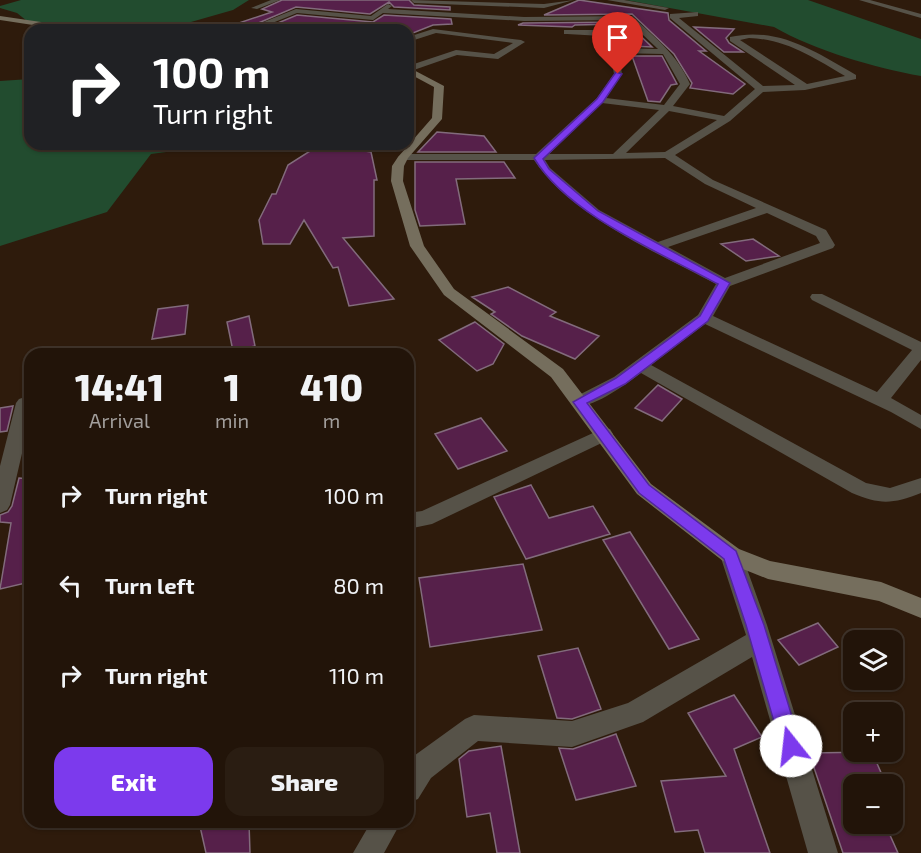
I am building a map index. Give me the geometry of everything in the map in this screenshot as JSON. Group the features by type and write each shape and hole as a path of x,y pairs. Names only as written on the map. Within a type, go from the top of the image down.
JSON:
{"main road":[{"path":"1,19 38,24"},
{"path":"414,73 439,86 437,119 414,145"},
{"path":"409,150 398,166 397,181 417,246 428,265 449,292 557,373 644,489 731,555 768,570 881,592 921,608"}],"street":[{"path":"255,8 277,0"},
{"path":"408,1 553,6 571,0"},
{"path":"862,0 921,16"},
{"path":"872,2 882,0"},
{"path":"263,24 296,11 373,18 394,1"},
{"path":"611,2 664,12 673,16 761,89"},
{"path":"576,19 597,9"},
{"path":"381,11 467,17 576,19 640,17"},
{"path":"673,16 695,14"},
{"path":"616,156 667,108 685,84 680,67 667,52 629,18"},
{"path":"414,38 436,31 521,42 495,57 437,50"},
{"path":"567,32 599,32 606,36 602,41 603,47 609,50 667,52"},
{"path":"403,157 538,158 667,155 726,119 761,89 805,87 853,77 784,40 762,34 733,39 805,87"},
{"path":"414,48 418,48"},
{"path":"538,158 600,100 618,74 616,62 609,50"},
{"path":"414,68 456,51"},
{"path":"600,100 667,108 726,119"},
{"path":"579,402 620,381 704,318 724,283 828,245 821,233 709,182 667,155"},
{"path":"538,158 546,171 595,213 724,283"},
{"path":"659,246 766,209"},
{"path":"817,297 921,348 880,400"},
{"path":"704,318 880,400 921,423"},
{"path":"640,366 859,488 881,497 899,494 921,485"},
{"path":"0,506 23,440 24,422"},
{"path":"414,520 425,518 604,434"},
{"path":"731,555 823,853"},
{"path":"414,779 421,768 474,728 572,734 633,713 759,640"},
{"path":"368,853 383,828"}],"green space":[{"path":"21,0 249,0 233,10 184,24 41,24 27,21 17,13 0,8 0,6"},
{"path":"626,0 808,0 921,39 921,76 845,57 807,43 774,27"},
{"path":"24,79 24,150 182,150 151,154 107,212 0,246 0,81"}],"building":[{"path":"282,0 409,0 414,5 450,7 450,10 394,7 389,2 370,14 296,7 256,24 236,24 272,12 262,9"},
{"path":"579,0 668,13 669,20 706,51 699,51 745,84 733,94 690,88 692,83 674,54 632,14 544,15"},
{"path":"297,15 373,22 384,15 451,19 452,24 433,25 414,33 414,24 275,24"},
{"path":"626,22 652,47 629,46 621,24 575,25 572,27 518,25 523,23"},
{"path":"694,27 734,29 726,38 729,43 743,52 724,52"},
{"path":"632,56 662,56 677,84 671,85 660,102 648,101"},
{"path":"437,132 484,136 496,152 418,152"},
{"path":"312,150 371,152 377,180 374,180 374,236 343,238 394,299 349,306 338,267 333,268 304,220 290,244 263,244 259,220 272,194 276,194 288,165"},
{"path":"415,162 504,162 515,178 456,179 465,224 420,226 415,210"},
{"path":"753,239 779,256 746,261 721,244"},
{"path":"508,287 556,312 550,316 599,336 575,359 522,336 491,314 495,312 472,297"},
{"path":"188,305 185,334 152,339 158,309"},
{"path":"249,316 255,346 232,348 227,322"},
{"path":"475,322 504,344 493,364 477,371 439,340"},
{"path":"658,385 682,399 662,421 635,408"},
{"path":"13,406 7,431 0,432 0,408"},
{"path":"481,418 507,451 458,469 435,434"},
{"path":"19,478 24,478 24,583 0,589 11,523 0,522 0,515 8,512 12,506"},
{"path":"531,485 549,518 593,506 610,534 526,559 494,497"},
{"path":"630,532 699,639 669,649 603,540"},
{"path":"523,564 542,630 430,647 419,578"},
{"path":"818,623 838,647 799,665 778,640"},
{"path":"578,648 601,709 572,719 557,718 538,656"},
{"path":"734,695 762,737 734,749 770,853 705,853 698,830 675,832 661,781 726,776 688,713"},
{"path":"616,734 636,786 576,800 559,748 573,749"},
{"path":"501,746 520,853 497,853 490,813 467,817 459,759 469,751"},
{"path":"843,752 843,762 876,762 882,774 843,774 843,834 889,834 898,853 843,853 809,753"},
{"path":"200,828 249,828 250,853 206,853"}],"route":[{"path":"618,74 600,100 538,158 546,171 595,213 724,283 704,318 620,381 579,402 644,489 731,555 755,625 791,746"}]}
